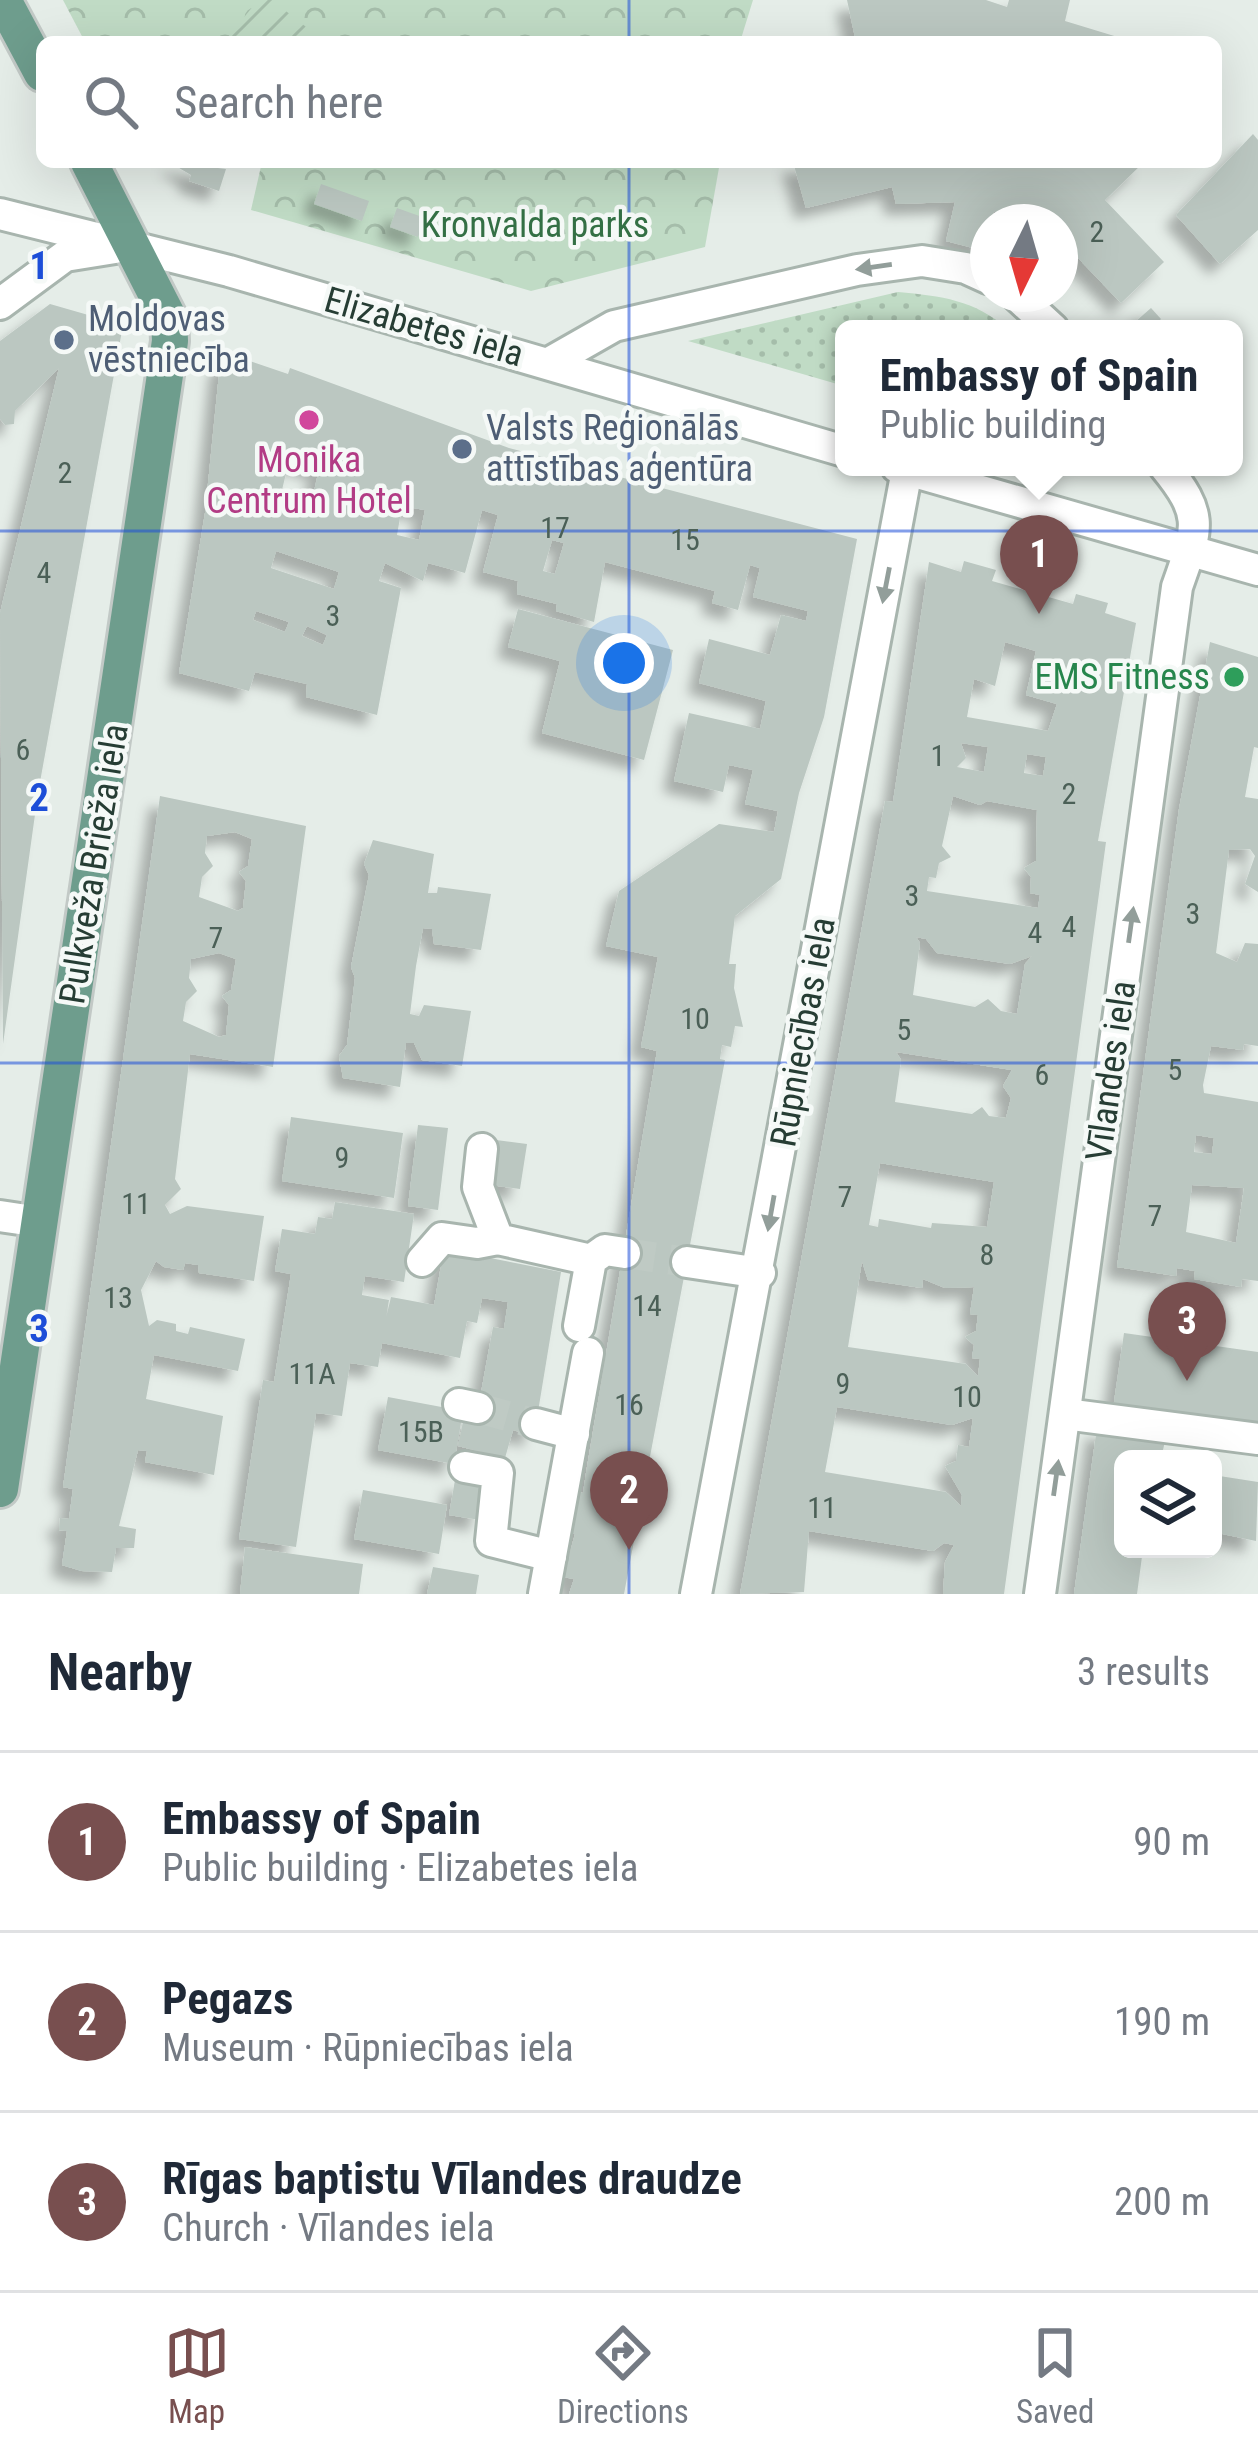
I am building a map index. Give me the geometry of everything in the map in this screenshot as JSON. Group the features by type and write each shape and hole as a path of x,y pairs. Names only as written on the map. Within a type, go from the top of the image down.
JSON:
{"main road":[{"path":"3,0 36,63"},
{"name":"Pulkveža Brieža iela","path":"0,1490 170,341 169,319 92,168"}],"street":[{"name":"Elizabetes iela","path":"0,214 133,246 835,448"},
{"path":"0,304 65,256 133,246"},
{"path":"549,363 614,326 857,270 922,261 970,270"},
{"name":"Rūpniecības iela","path":"697,1594 760,1273 901,476"},
{"path":"927,476 1258,570"},
{"path":"1171,476 1196,512 1190,550"},
{"name":"Vīlandes iela","path":"1040,1594 1177,587 1190,550"},
{"path":"482,1149 478,1187 498,1239"},
{"path":"0,1216 40,1222"},
{"path":"422,1261 442,1238 477,1244 498,1239 591,1260 605,1250 625,1253"},
{"path":"544,1594 574,1433 591,1260"},
{"path":"687,1262 760,1273"},
{"path":"1065,1414 1258,1439"},
{"path":"536,1424 574,1433"},
{"path":"465,1467 498,1473 491,1541 550,1556"}],"green space":[{"path":"63,0 753,0 742,36 82,36"},
{"path":"258,0 272,0 317,36 229,36"},
{"name":"Kronvalda parks","path":"261,168 719,168 705,247 531,291 251,210"},
{"path":"898,292 957,301 970,306 970,312 983,312 995,320 835,320 835,383 688,341"}],"building":[{"path":"847,0 986,0 1007,7 1009,0 1070,0 1065,21 1114,36 855,36"},
{"path":"1253,134 1258,140 1258,230 1220,264 1176,215"},
{"path":"179,168 226,169 219,191 189,181 191,175"},
{"path":"795,168 1138,168 1105,200 1164,262 1121,303 1078,258 1078,204 970,204 970,247 946,241 955,202 896,204 892,187 806,208"},
{"path":"321,184 369,201 362,221 314,204"},
{"path":"397,208 425,218 418,237 390,227"},
{"path":"50,304 123,325 38,793 3,1044 0,613 59,368 15,411 14,424 5,425 0,419 0,341"},
{"path":"1151,308 1161,319 1160,320 1137,320"},
{"path":"232,355 288,374 290,368 509,448 857,539 824,717 799,793 781,879 735,916 729,964 736,964 734,988 743,1027 735,1026 731,1047 722,1045 720,1059 725,1060 624,1594 569,1594 574,1579 563,1577 575,1534 567,1533 575,1491 583,1493 657,1051 641,1047 658,957 606,946 619,891 719,824 774,832 778,811 745,804 753,770 729,765 723,792 674,781 689,713 760,729 766,701 699,683 709,639 770,655 781,615 806,621 808,611 753,597 760,568 750,565 738,610 712,603 715,591 605,562 594,622 556,611 557,604 517,594 518,581 483,572 498,515 482,510 465,573 428,563 423,581 385,563 379,581 401,588 377,715 306,697 307,684 255,672 249,691 179,673 205,513 220,364","holes":["289,461 319,469 312,501 281,494","402,506 425,510 419,540 397,535","552,540 564,543 555,574 543,571","276,551 339,572 334,589 271,568","256,611 289,622 285,632 253,620","307,626 327,635 323,645 302,636"]},
{"path":"964,561 996,570 992,581 1073,604 1076,594 1108,603 1105,613 1136,623 1098,841 1106,842 1004,1594 943,1594 945,1562 954,1545 944,1543 933,1551 809,1531 804,1592 740,1594 885,801 893,802 929,562 961,572","holes":["1005,642 1036,651 1026,695 1057,704 1048,731 967,717 974,679 995,686","961,743 988,747 984,772 957,767 966,758","1027,754 1046,757 1043,776 1024,773","953,796 980,805 987,801 1037,810 1036,861 1024,868 1031,877 1030,893 1040,895 1038,908 927,891 929,877 936,878 939,863 951,857 942,846","916,937 926,939 937,953 1010,964 1032,956 1025,964 1017,1014 1001,1011 988,999 975,1007 913,995 920,943","896,1052 1012,1070 1003,1086 1011,1098 1006,1118 989,1116 982,1107 972,1114 895,1102 901,1060","880,1163 994,1182 987,1227 932,1223 931,1228 879,1219 878,1227 869,1225","862,1261 868,1280 922,1288 923,1279 945,1288 974,1287 970,1314 978,1315 976,1331 965,1337 974,1345 972,1358 980,1359 978,1376 966,1364 848,1347","837,1407 952,1425 973,1418 969,1447 958,1445 956,1461 945,1466 962,1495 961,1506 946,1492 825,1472"]},
{"path":"518,609 673,650 644,760 542,733 560,661 508,647"},
{"path":"1210,642 1258,657 1258,748 1254,747 1245,797 1258,799 1258,892 1245,884 1255,856 1250,849 1229,850 1216,953 1237,962 1245,943 1258,944 1258,1046 1244,1044 1243,1050 1211,1046 1203,1085 1204,1093 1258,1102 1258,1281 1242,1279 1241,1287 1194,1279 1195,1271 1177,1268 1176,1276 1117,1267 1179,809","holes":["1196,1135 1214,1138 1212,1154 1194,1152","1192,1185 1244,1188 1236,1243 1186,1232"]},
{"path":"160,796 306,826 273,1067 190,1054 175,1179 181,1189 165,1205 170,1214 187,1206 264,1216 254,1281 199,1273 198,1265 185,1263 183,1270 156,1261 141,1290 149,1326 157,1320 176,1324 176,1331 188,1334 190,1327 245,1339 238,1371 154,1355 146,1399 223,1416 214,1475 145,1462 147,1451 138,1450 119,1526 136,1529 134,1548 116,1548 112,1572 62,1565 67,1531 59,1530 60,1518 69,1519 73,1489 63,1487","holes":["235,832 252,839 248,866 239,872 246,881 243,908 238,911 199,897 202,877 213,866 205,853 207,836","219,953 236,959 231,990 222,996 229,1005 226,1035 219,1037 183,1021 186,1002 197,991 189,978 191,959"]},
{"path":"373,840 434,854 428,893 437,893 438,887 491,894 481,950 434,944 432,929 423,928 416,966 410,1014 419,1016 424,1005 471,1011 462,1066 422,1060 414,1043 406,1043 400,1087 343,1078 339,1056 347,1045 355,978 351,967 369,875 364,864"},
{"path":"291,1117 403,1133 394,1198 282,1181"},
{"path":"418,1125 448,1128 438,1210 408,1206"},
{"path":"496,1140 527,1144 520,1189 490,1185"},
{"path":"335,1202 414,1214 404,1282 365,1276 362,1295 389,1300 386,1318 391,1297 434,1305 444,1249 561,1272 534,1436 513,1430 505,1458 458,1446 464,1417 476,1420 493,1327 504,1329 508,1302 482,1298 477,1323 467,1321 460,1358 382,1343 378,1367 350,1363 342,1416 316,1413 296,1547 239,1539 263,1380 274,1382 291,1274 275,1271 282,1229 315,1234 318,1217 332,1219"},
{"path":"1124,1333 1258,1352 1258,1430 1113,1409"},
{"path":"388,1397 463,1411 454,1464 378,1450"},
{"path":"1097,1427 1165,1441 1163,1450 1114,1450 1114,1558 1142,1558 1137,1594 1074,1594"},
{"path":"1222,1476 1258,1482 1256,1541 1222,1534"},
{"path":"455,1480 486,1486 480,1520 449,1515"},
{"path":"363,1490 447,1505 439,1554 354,1539"},
{"path":"245,1547 363,1564 359,1594 240,1594"},
{"path":"433,1567 479,1575 476,1594 427,1594"}],"tunnel":[{"path":"625,1253 687,1262"},
{"path":"478,1408 536,1424"}],"place":[{"name":"Moldovas vēstniecība","path":"64,340"},
{"name":"Monika Centrum Hotel","path":"309,420"},
{"name":"Valsts Reģionālās attīstības aģentūra","path":"462,449"},
{"name":"Embassy of Spain","path":"1039,614"},
{"name":"EMS Fitness","path":"1234,677"},
{"name":"Rīgas baptistu Vīlandes draudze","path":"1187,1381"},
{"name":"Pegazs","path":"629,1550"}]}
